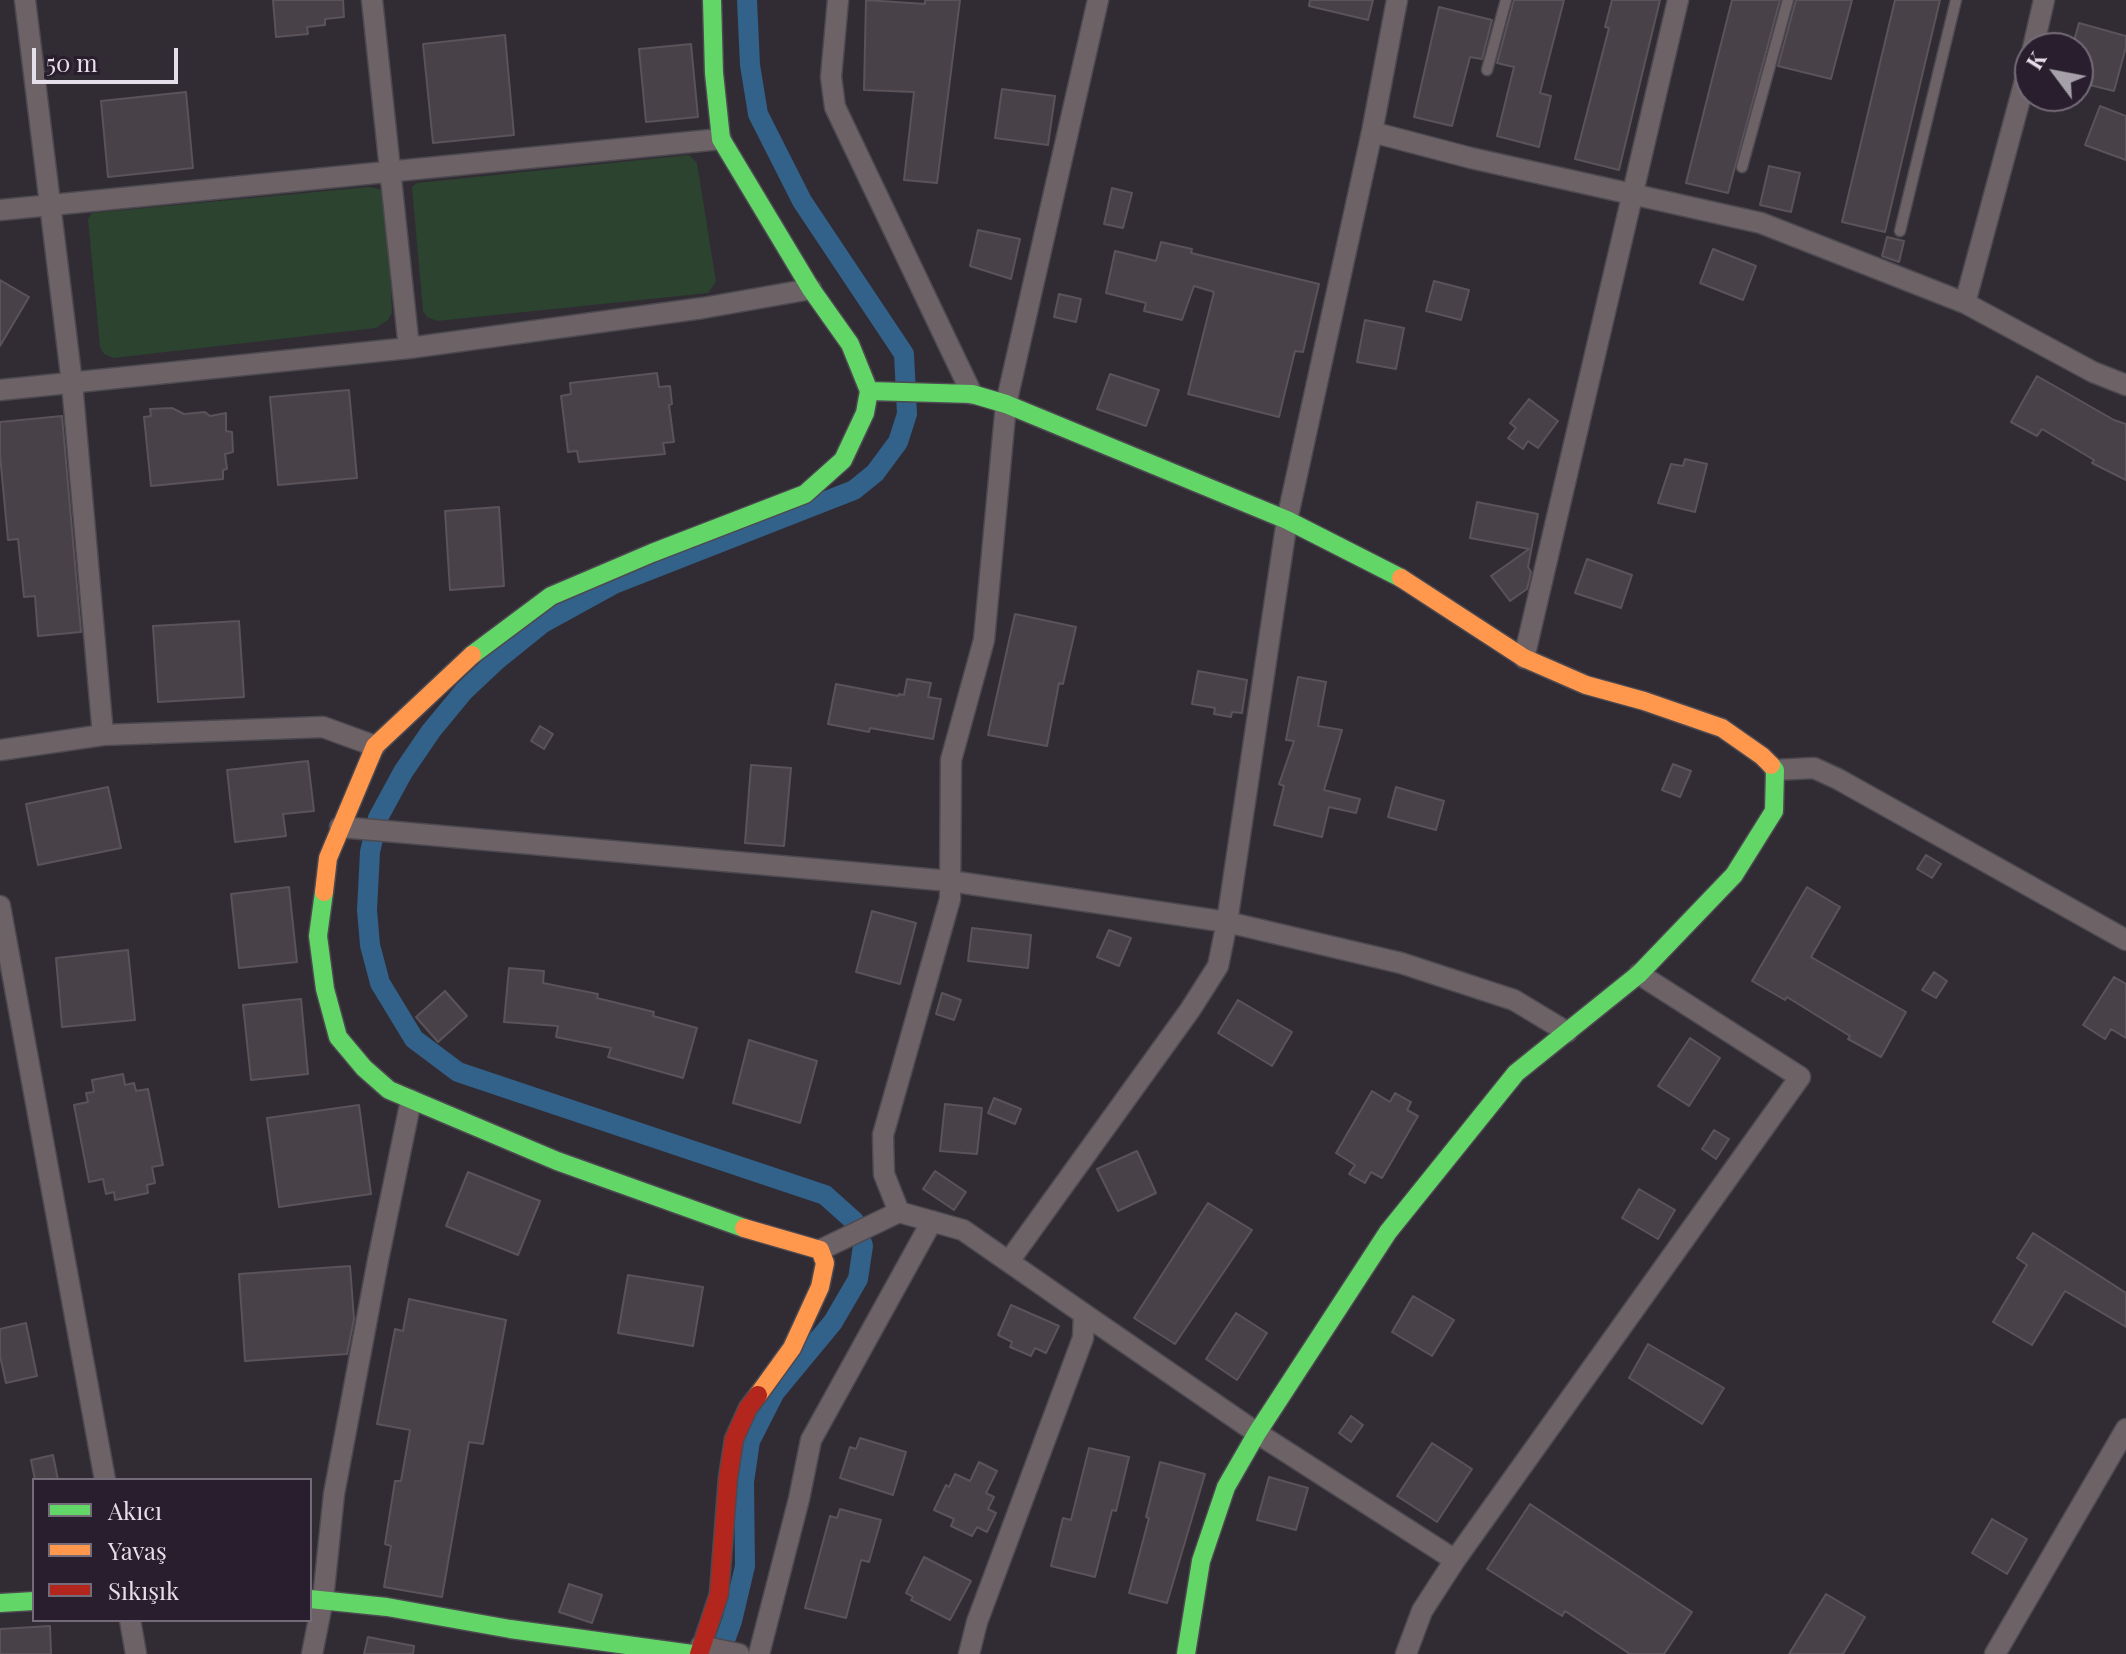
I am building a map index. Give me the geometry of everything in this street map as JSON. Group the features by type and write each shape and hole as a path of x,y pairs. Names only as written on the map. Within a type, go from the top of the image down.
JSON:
{"street":[{"path":"25,0 72,383 103,735"},
{"path":"372,0 409,348"},
{"path":"712,0 714,73 721,139 811,289 850,344 878,392"},
{"path":"838,0 831,77 835,107 972,394"},
{"path":"899,1212 884,1174 883,1135 950,899 951,760 984,640 1006,404 1098,0"},
{"path":"1009,1261 1190,1010 1218,966 1287,520 1372,132 1397,0"},
{"path":"1524,658 1678,0"},
{"path":"2037,32 2044,0"},
{"path":"1965,303 2017,112"},
{"path":"1372,132 1471,158 1761,223 1965,303 2093,372 2126,385"},
{"path":"0,210 721,139"},
{"path":"0,390 409,348 703,308 811,289"},
{"path":"878,392 972,394 1006,404 1287,520 1403,579 1524,658 1586,685 1722,728 1762,756 1775,770 1774,811 1734,875 1639,974 1516,1073 1388,1232 1257,1433 1226,1487 1201,1561 1186,1654"},
{"path":"878,392 843,460 805,494 551,596 482,646 375,746 328,858 318,936 325,989 338,1037 364,1068 389,1090 557,1161 740,1227 820,1250 899,1212 963,1230 1257,1433 1455,1560"},
{"path":"0,750 103,735 323,727 375,746"},
{"path":"1775,770 1814,768 1838,779 2126,940"},
{"path":"340,827 950,881 1227,922 1401,963 1514,1000 1567,1032"},
{"path":"0,906 105,1478"},
{"path":"1406,1654 1422,1611 1455,1560 1800,1077 1639,974"},
{"path":"312,1654 316,1599 334,1494 411,1100"},
{"path":"759,1654 811,1440 932,1221"},
{"path":"700,1650 719,1594 734,1439 748,1408 792,1348 820,1287 825,1263 820,1250"},
{"path":"969,1654 983,1607 1083,1338 1084,1314"},
{"path":"1995,1654 2126,1429"},
{"path":"316,1599 735,1653"},
{"path":"0,1603 32,1601"},
{"path":"130,1622 136,1654"}],"lane":[{"path":"1487,70 1506,0"},
{"path":"1742,167 1788,0"},
{"path":"1900,231 1956,0"}],"green space":[{"path":"689,155 697,163 716,282 708,293 437,321 427,317 423,311 412,187 417,183"},
{"path":"369,187 383,190 386,196 392,312 388,320 376,328 113,358 104,354 100,347 88,219 92,213"}],"building":[{"path":"273,0 343,0 344,17 325,19 325,25 307,27 308,34 276,37"},
{"path":"866,0 925,4 925,0 960,0 937,183 904,180 914,92 864,90"},
{"path":"1310,0 1373,0 1368,20 1309,6"},
{"path":"1514,0 1564,0 1540,93 1551,96 1539,147 1497,136 1514,67 1497,63"},
{"path":"1612,0 1660,0 1619,170 1575,159 1609,28 1605,27"},
{"path":"1732,0 1780,0 1728,193 1686,183"},
{"path":"1796,0 1852,0 1831,79 1778,66"},
{"path":"1895,0 1940,0 1885,232 1842,222"},
{"path":"1439,7 1492,20 1482,59 1470,57 1452,126 1414,117"},
{"path":"2079,23 2126,36 2114,91 2094,86 2094,32 2076,32"},
{"path":"505,35 514,135 433,143 423,44"},
{"path":"691,44 698,117 646,122 639,49"},
{"path":"1002,89 1055,96 1048,145 995,138"},
{"path":"186,92 193,168 108,177 101,101"},
{"path":"2100,106 2126,116 2126,160 2085,145"},
{"path":"1769,166 1800,173 1791,212 1760,205"},
{"path":"1112,188 1132,193 1123,228 1104,224"},
{"path":"978,230 1020,239 1011,279 970,266"},
{"path":"1887,237 1904,241 1899,262 1882,256"},
{"path":"1161,242 1192,249 1191,253 1319,284 1303,352 1295,351 1279,417 1188,394 1214,292 1194,286 1182,320 1144,311 1146,303 1106,293 1115,251 1156,261"},
{"path":"1713,249 1756,266 1743,300 1700,283"},
{"path":"0,280 29,297 0,346"},
{"path":"1434,281 1469,290 1461,320 1426,311"},
{"path":"1059,294 1081,299 1076,322 1054,317"},
{"path":"1365,320 1404,328 1396,369 1357,362"},
{"path":"657,373 659,387 670,386 672,404 669,405 674,442 663,443 665,454 579,462 577,451 568,452 561,396 571,394 570,383"},
{"path":"1110,374 1159,390 1146,426 1097,409"},
{"path":"2037,376 2126,424 2126,480 2092,463 2094,460 2042,429 2037,436 2011,422"},
{"path":"349,390 357,478 278,485 270,397"},
{"path":"1529,399 1558,421 1538,448 1528,441 1523,449 1508,438 1516,428 1510,423"},
{"path":"172,408 184,414 205,412 210,416 226,413 226,431 232,432 233,452 225,454 227,469 223,470 223,479 151,486 144,417 151,416 150,409"},
{"path":"62,416 81,632 38,636 35,596 24,597 18,539 8,540 0,422"},
{"path":"1685,459 1707,464 1695,512 1658,503 1671,464 1683,466"},
{"path":"1477,502 1538,514 1527,589 1510,601 1491,576 1529,549 1470,538"},
{"path":"499,507 504,586 450,590 445,511"},
{"path":"1587,559 1632,575 1621,608 1575,593"},
{"path":"1015,614 1076,627 1063,684 1059,683 1047,746 988,735"},
{"path":"239,621 244,697 158,702 153,626"},
{"path":"1198,671 1247,680 1242,713 1232,712 1231,717 1214,714 1215,708 1192,704"},
{"path":"1298,677 1326,682 1318,726 1342,730 1324,790 1360,799 1356,813 1329,807 1322,837 1274,825 1284,786 1279,784 1294,741 1286,740"},
{"path":"907,679 931,683 928,697 941,699 933,739 828,724 836,684 898,696 904,695"},
{"path":"540,726 553,734 544,749 531,741"},
{"path":"308,761 314,811 283,814 286,836 235,842 227,770"},
{"path":"1673,764 1691,771 1680,797 1662,790"},
{"path":"751,765 791,768 784,846 745,843"},
{"path":"108,787 121,848 38,865 26,804"},
{"path":"1396,787 1444,801 1436,830 1388,817"},
{"path":"1926,855 1941,864 1932,878 1917,869"},
{"path":"289,887 297,962 239,968 231,894"},
{"path":"1807,887 1840,907 1811,957 1906,1012 1881,1057 1848,1039 1850,1036 1787,997 1785,1000 1752,981"},
{"path":"872,911 916,923 900,984 856,972"},
{"path":"972,928 1031,935 1028,968 968,961"},
{"path":"1109,930 1131,938 1119,966 1097,957"},
{"path":"128,950 135,1020 62,1027 56,958"},
{"path":"509,968 544,971 543,983 598,994 597,998 654,1012 653,1016 697,1028 683,1078 608,1057 611,1048 556,1037 558,1026 504,1022"},
{"path":"1934,972 1947,981 1936,998 1922,990"},
{"path":"2114,977 2126,984 2126,1038 2111,1029 2105,1039 2083,1025"},
{"path":"445,991 467,1016 438,1042 416,1017"},
{"path":"942,993 961,1000 954,1020 936,1014"},
{"path":"301,999 308,1074 251,1080 243,1005"},
{"path":"1238,1000 1292,1032 1272,1066 1218,1033"},
{"path":"1690,1038 1720,1058 1689,1106 1658,1086"},
{"path":"749,1040 817,1061 800,1123 733,1103"},
{"path":"123,1074 125,1085 134,1083 136,1091 148,1089 163,1165 152,1167 155,1183 147,1185 148,1193 115,1200 114,1192 106,1194 103,1179 89,1182 74,1105 88,1102 86,1093 94,1092 92,1080"},
{"path":"1372,1091 1390,1102 1395,1093 1411,1102 1407,1110 1418,1116 1382,1178 1371,1172 1365,1183 1349,1174 1355,1165 1336,1153"},
{"path":"994,1098 1021,1109 1015,1124 988,1113"},
{"path":"945,1104 982,1108 977,1154 940,1151"},
{"path":"359,1105 371,1194 279,1207 267,1118"},
{"path":"1714,1130 1729,1139 1716,1159 1702,1149"},
{"path":"1137,1151 1156,1193 1118,1211 1097,1169"},
{"path":"935,1171 966,1192 954,1210 923,1189"},
{"path":"468,1172 540,1201 518,1255 446,1226"},
{"path":"1639,1189 1675,1210 1658,1239 1622,1218"},
{"path":"1208,1203 1252,1230 1175,1344 1134,1318"},
{"path":"2033,1233 2126,1293 2126,1327 2065,1291 2032,1345 1993,1322 2027,1265 2017,1258"},
{"path":"350,1266 354,1319 347,1354 245,1361 239,1274"},
{"path":"628,1275 703,1287 693,1346 618,1333"},
{"path":"1413,1296 1454,1320 1432,1356 1392,1332"},
{"path":"409,1299 506,1320 483,1444 469,1442 442,1597 384,1587 391,1546 385,1544 395,1481 401,1481 410,1430 377,1424 395,1329 403,1331"},
{"path":"1011,1305 1059,1326 1046,1353 1035,1348 1031,1356 1010,1347 1012,1342 998,1335"},
{"path":"1236,1313 1267,1333 1237,1380 1206,1359"},
{"path":"26,1323 37,1376 6,1383 0,1356 0,1329"},
{"path":"1648,1344 1724,1388 1702,1424 1629,1378"},
{"path":"1351,1416 1363,1425 1351,1442 1339,1433"},
{"path":"860,1438 906,1452 893,1495 840,1478 850,1447 856,1449"},
{"path":"1432,1443 1472,1469 1437,1522 1397,1496"},
{"path":"1089,1448 1129,1457 1095,1577 1051,1566 1063,1518 1071,1520"},
{"path":"53,1455 58,1478 35,1478 31,1460"},
{"path":"979,1462 997,1471 986,1493 994,1497 988,1509 996,1513 987,1532 977,1527 972,1536 951,1526 954,1519 934,1510 955,1474 970,1481"},
{"path":"1160,1462 1205,1474 1167,1603 1129,1593"},
{"path":"1269,1477 1308,1488 1296,1530 1257,1520"},
{"path":"1530,1504 1692,1612 1664,1654 1630,1654 1565,1611 1562,1616 1487,1569"},
{"path":"840,1509 881,1520 869,1562 861,1560 846,1618 805,1608 830,1516 837,1518"},
{"path":"1992,1519 2027,1539 2007,1574 1972,1553"},
{"path":"924,1557 971,1581 950,1620 911,1600 913,1597 906,1593"},
{"path":"569,1584 602,1595 592,1623 559,1612"},
{"path":"1826,1594 1865,1617 1843,1654 1789,1654"},
{"path":"50,1626 51,1654 0,1654 0,1629"},
{"path":"368,1637 414,1646 413,1654 364,1654"}],"waterway":[{"path":"720,1654 732,1621 745,1566 744,1482 750,1441 775,1392 833,1322 858,1279 863,1246 854,1221 825,1195 458,1072 414,1039 380,983 370,945 367,910 370,852 378,818 403,772 431,731 464,691 497,660 543,623 614,584 854,490 875,473 898,442 907,414 904,354 802,201 758,114 750,65 747,0"}],"traffic: fast":[{"path":"472,655 551,596 805,494 843,460 865,413 869,391 850,344 811,289 721,139 714,73 712,0"},
{"path":"869,391 972,394 1006,404 1287,520 1401,578"},
{"path":"1186,1654 1201,1561 1226,1487 1257,1433 1388,1232 1516,1073 1639,974 1734,875 1774,811 1775,770 1771,765"},
{"path":"324,892 318,936 325,989 338,1037 364,1068 389,1090 557,1161 744,1228"},
{"path":"312,1599 387,1607 510,1629 692,1654"},
{"path":"0,1603 32,1601"}],"traffic: slow":[{"path":"1401,578 1524,658 1586,685 1722,728 1771,765"},
{"path":"324,892 328,858 375,746 472,655"},
{"path":"744,1228 820,1250 825,1263 820,1287 792,1348 758,1395"}],"traffic: jam":[{"path":"699,1654 719,1594 734,1439 748,1408 758,1395"}]}
